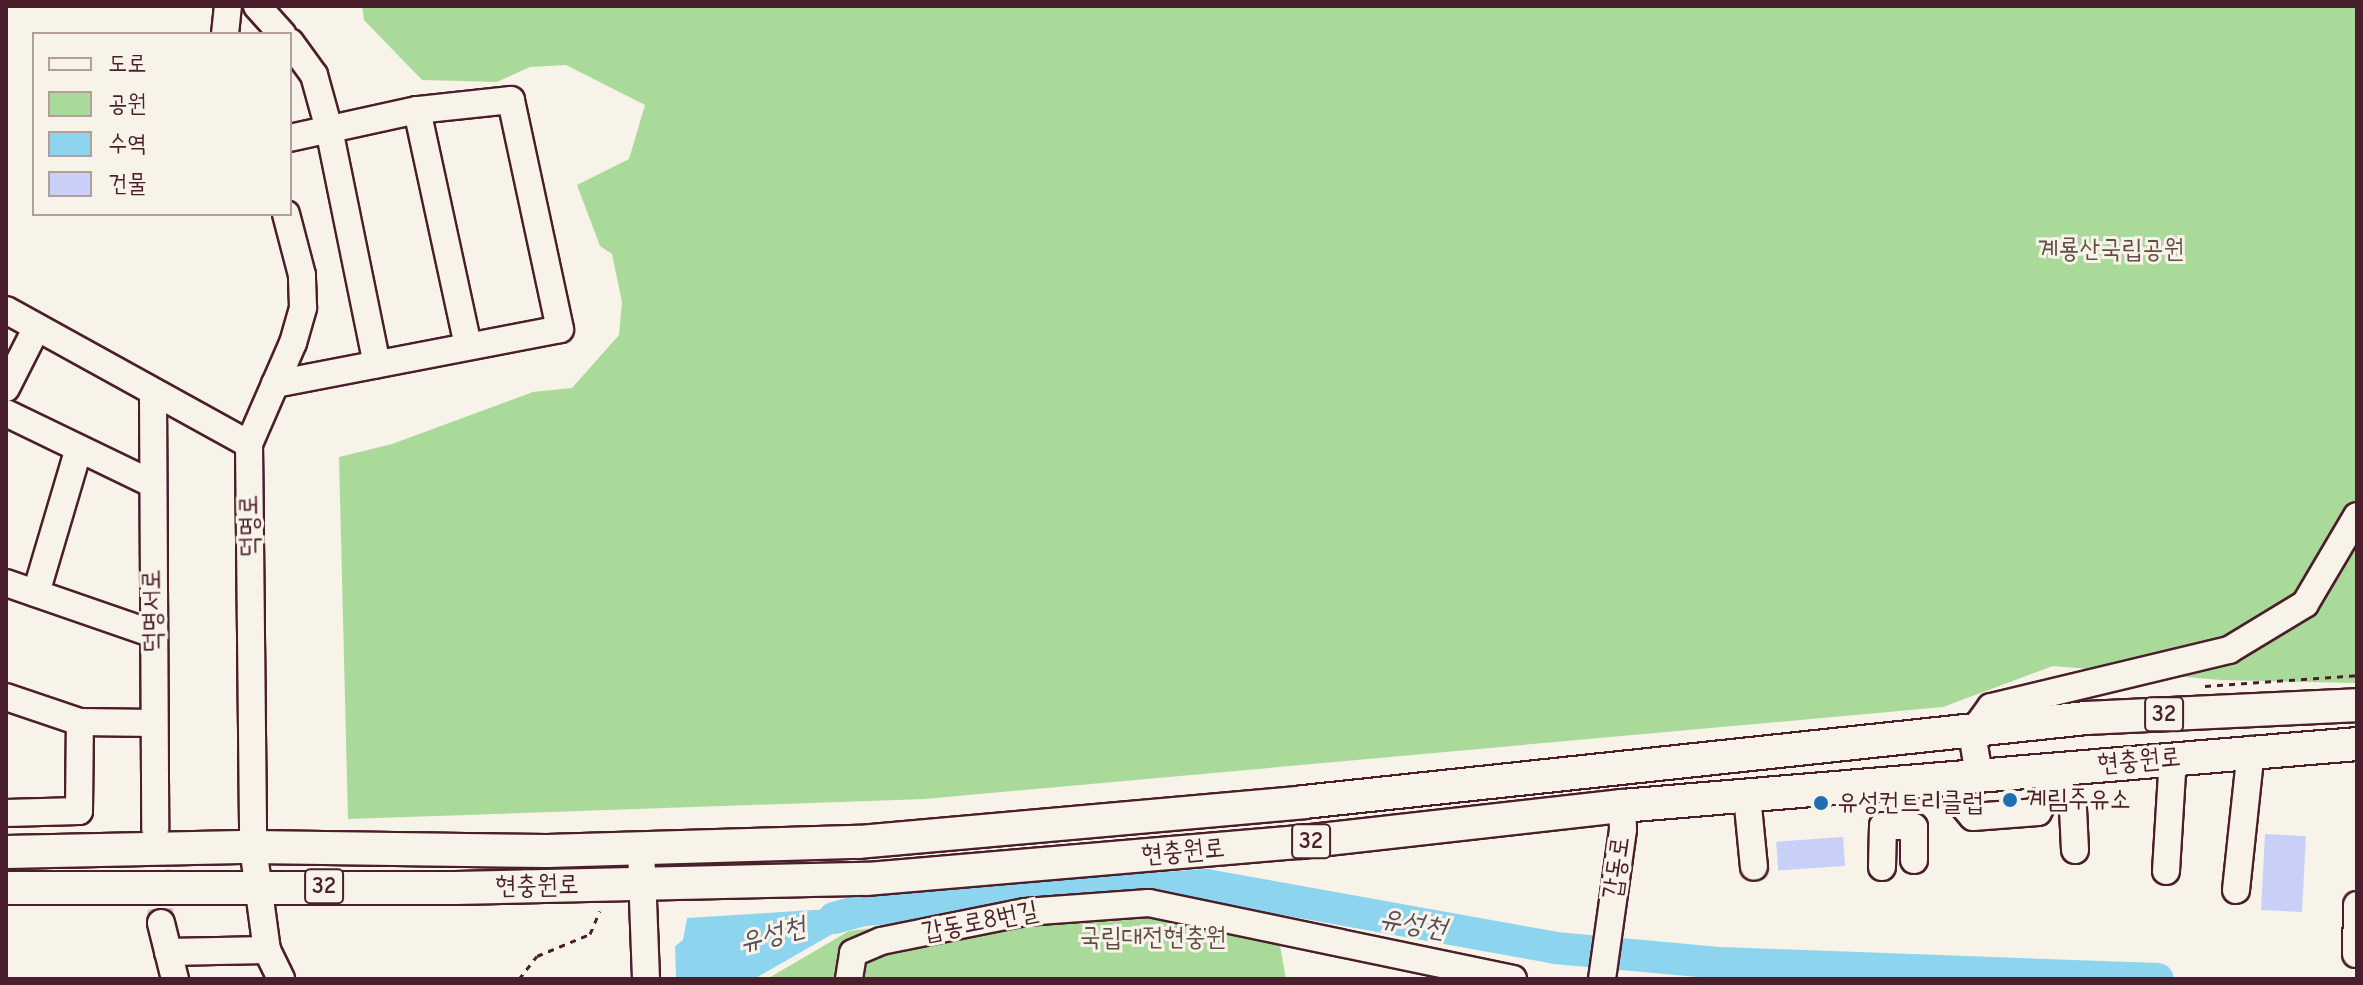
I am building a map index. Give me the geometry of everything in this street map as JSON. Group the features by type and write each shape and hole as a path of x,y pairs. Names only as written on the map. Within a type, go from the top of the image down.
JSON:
{"main road":[{"name":"현충원로","path":"6,852 253,847 641,848 859,842 1304,802 1972,733 2086,718 2357,705"},
{"name":"현충원로","path":"6,888 641,885 867,879 1301,842 1622,806 1966,776 2050,778 2173,758 2357,744"}],"street":[{"path":"225,32 228,6"},
{"path":"257,6 280,32"},
{"path":"292,45 314,75 329,129 377,364"},
{"path":"275,384 560,329 511,100 417,110 292,138"},
{"path":"417,110 468,345"},
{"path":"6,310 153,394 249,444 303,307 302,275 287,216"},
{"path":"6,388 37,327"},
{"name":"덕명서로","path":"153,394 151,483 155,829"},
{"path":"6,413 78,451 151,483"},
{"name":"덕명로","path":"249,444 253,847 267,950 281,979"},
{"path":"36,593 78,451"},
{"path":"2075,850 2073,809 2050,778 2038,812 1973,817 1956,797 1966,776 1972,733 1991,707 2229,650 2305,604 2357,516"},
{"path":"6,583 153,634"},
{"path":"6,697 80,722 154,723"},
{"path":"6,813 79,811 80,722"},
{"path":"2236,890 2251,750"},
{"path":"2166,871 2173,758"},
{"path":"1900,782 1900,826"},
{"path":"1747,796 1754,867"},
{"name":"갑동로","path":"1602,979 1623,829 1622,806"},
{"path":"1882,867 1883,826 1914,827 1914,860"},
{"path":"641,848 646,979"},
{"name":"갑동로8번길","path":"849,979 853,953 881,941 1025,912 1089,905 1184,907 1379,947 1513,979"},
{"path":"2356,954 2357,905"},
{"path":"161,923 175,979"},
{"path":"168,952 267,950"}],"path":[{"path":"519,979 537,956 590,934 601,909"}],"green space":[{"name":"유성컨트리클럽","path":"362,6 2357,6 2357,683 2221,680 2053,666 1943,707 925,799 348,819 339,457 392,444 533,392 572,388 619,335 622,302 612,254 600,246 577,185 629,159 645,105 566,65 530,67 497,82 422,80 364,20"},
{"name":"국립대전현충원","path":"1122,896 1272,901 1286,979 767,979 849,931"}],"water":[{"path":"877,906 877,920 848,925 754,979 632,979 683,940 687,918"}],"pier":[{"path":"675,941 676,979 628,979 629,976"}],"building":[{"path":"2265,834 2306,836 2302,912 2261,910"},
{"path":"1843,837 1845,866 1778,871 1776,842"}],"waterway":[{"name":"유성천","path":"834,918 864,910 1206,885 1555,948 1721,963 2158,979"}],"tunnel":[{"path":"156,831 161,923"}],"place":[{"name":"계림주유소","path":"2010,800"},
{"name":"유성컨트리클럽","path":"1821,803"}],"park label":[{"name":"계룡산국립공원","path":"2111,250"}]}
